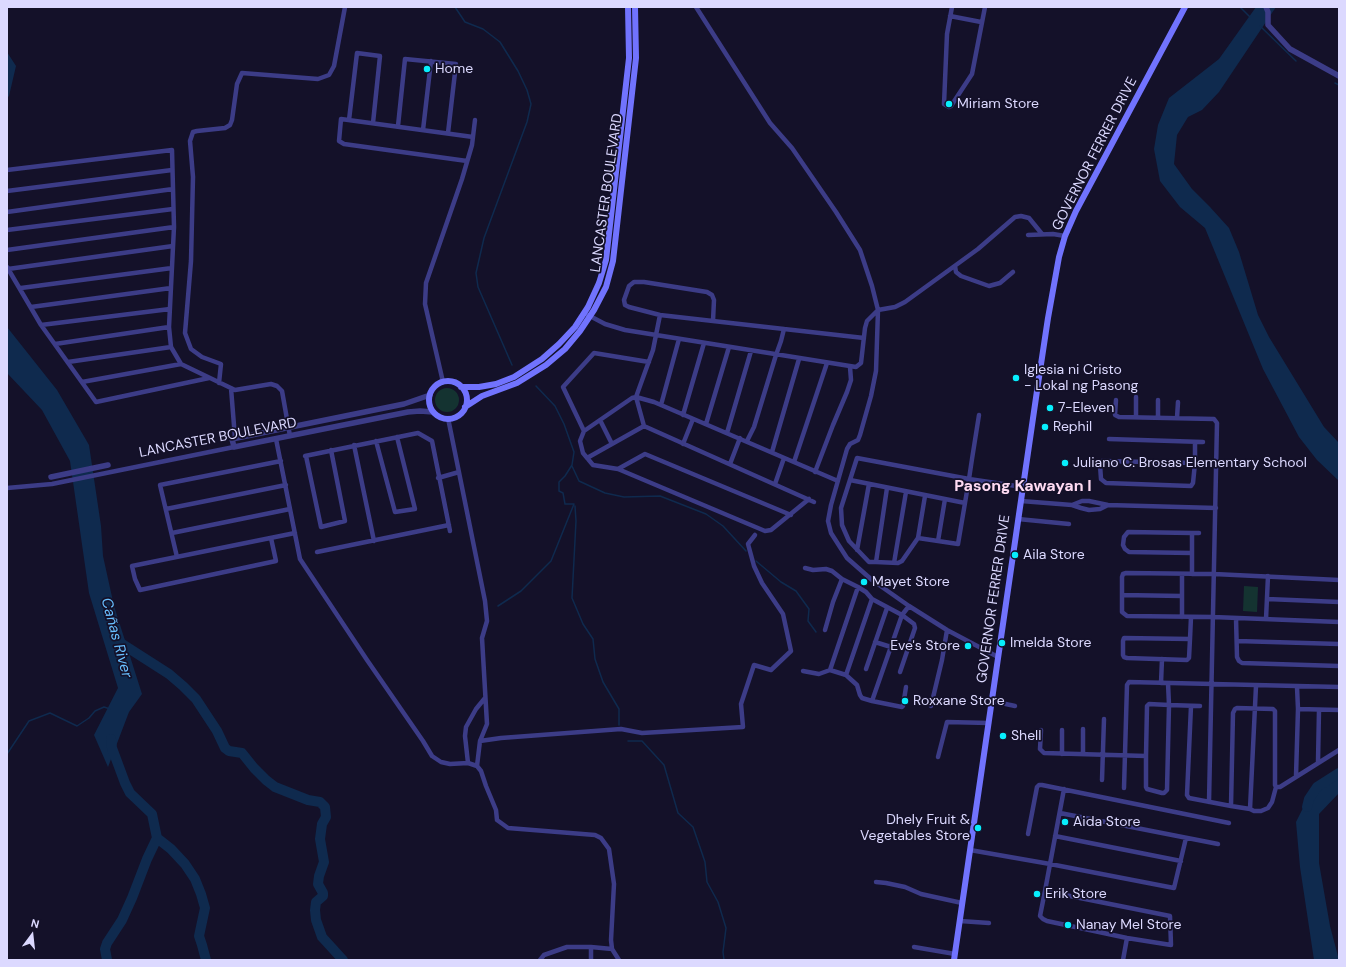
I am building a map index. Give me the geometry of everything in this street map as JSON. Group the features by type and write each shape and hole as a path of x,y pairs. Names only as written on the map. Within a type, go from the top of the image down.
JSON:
{"main road":[{"name":"LANCASTER BOULEVARD","path":"461,386 479,387 496,384 514,377 542,359 575,327 585,312 599,283 606,260 629,58 628,7"},
{"name":"LANCASTER BOULEVARD","path":"465,407 482,396 518,383 546,365 565,349 590,316 606,287 613,261 636,58 635,7"},
{"name":"GOVERNOR FERRER DRIVE","path":"954,957 1050,302 1057,264 1065,236 1076,211 1185,7"},
{"path":"443,382 451,382 461,386 466,396 465,407 459,415 448,418 439,416 433,412 430,406 430,395 435,386 443,382"}],"street":[{"path":"219,383 221,364 202,357 191,349 185,333 191,261 193,177 190,141 193,132 225,128 230,125 237,84 242,73 318,79 329,75 334,66 345,7"},
{"path":"696,7 770,123 792,148 860,250 872,286 878,310 876,371 871,396 860,435 858,440 850,444 847,449 829,513 828,521 834,539 848,558 872,580 947,630 998,657"},
{"path":"952,7 947,34 944,104 948,107 951,106 972,74 985,7"},
{"path":"1267,10 1268,25 1290,49 1339,76"},
{"path":"950,16 982,22"},
{"path":"349,120 357,53 380,56 373,123"},
{"path":"398,126 405,59 456,64 448,133"},
{"path":"423,130 431,61"},
{"path":"468,161 344,144 339,142 341,119 473,136"},
{"path":"443,382 425,304 426,283 468,161 472,145 475,120"},
{"path":"7,170 172,150 174,227 169,327 171,347 181,364 235,390 271,384 277,386 282,391 290,436"},
{"path":"7,191 172,170"},
{"path":"7,212 173,189"},
{"path":"7,230 173,209"},
{"path":"585,312 605,324 625,330 856,368 861,363 867,321 878,310 895,307 905,302 978,249 1015,217 1021,216 1029,218 1042,234"},
{"path":"7,250 174,227"},
{"path":"1028,235 1042,234 1065,236"},
{"path":"173,246 8,268 21,288 41,325 96,402 209,378"},
{"path":"955,266 956,272 961,276 989,286 1000,283 1013,272"},
{"path":"21,288 172,268"},
{"path":"713,321 714,300 712,295 707,292 644,282 634,282 629,286 624,300 625,305 629,307 660,315 713,321 864,338"},
{"path":"31,307 171,288"},
{"path":"41,325 170,308"},
{"path":"660,315 649,362 636,397 644,426 814,502"},
{"path":"55,344 169,327"},
{"path":"747,441 754,427 776,355 782,342 784,329"},
{"path":"661,405 679,339"},
{"path":"683,415 704,343"},
{"path":"68,362 171,347"},
{"path":"706,424 729,347"},
{"path":"727,433 751,351"},
{"path":"584,431 563,386 594,354 649,362"},
{"path":"772,452 799,359"},
{"path":"794,462 827,363"},
{"path":"82,382 181,364"},
{"path":"815,472 833,425 848,392 851,380 850,367"},
{"path":"231,388 234,447"},
{"name":"LANCASTER BOULEVARD","path":"234,439 404,404 430,395"},
{"path":"808,499 791,515 771,530 765,531 618,468 593,465 583,453 580,441 584,431 632,398 636,397 661,405 838,481"},
{"path":"1136,397 1136,418"},
{"path":"1116,400 1116,417 1214,419 1217,423 1209,802"},
{"path":"1158,400 1158,418"},
{"path":"1177,418 1178,402"},
{"name":"LANCASTER BOULEVARD","path":"7,488 52,484 408,412 433,412"},
{"path":"918,538 958,544 979,415"},
{"path":"448,418 485,601 487,621 482,638 487,724 480,741 478,766 496,810 497,820 508,828 595,835 601,838 609,849 614,884 611,940 612,949 619,960"},
{"path":"683,444 694,419"},
{"path":"600,420 612,444"},
{"path":"587,458 644,426"},
{"path":"331,450 345,521 321,527 305,456 331,450 354,445 418,433 432,442 438,478 450,531"},
{"path":"376,441 395,512 416,509 397,437"},
{"path":"730,464 740,438"},
{"path":"276,439 300,559 432,756 441,762 450,764 468,762 478,766"},
{"path":"1109,439 1203,442"},
{"path":"1195,442 1195,463 1193,484 1191,486 1106,483 1101,479 1100,465 1102,461 1195,463 1217,464"},
{"path":"354,445 374,541"},
{"path":"618,468 645,454 791,515"},
{"path":"775,484 784,458"},
{"path":"925,496 918,538 902,561 898,563 869,562 849,541 842,525 840,508 857,458 969,479 1023,487"},
{"path":"177,558 160,485 281,461"},
{"path":"51,477 108,465"},
{"path":"438,478 459,472"},
{"path":"850,480 965,503"},
{"path":"857,550 869,484"},
{"path":"166,509 286,485"},
{"path":"876,562 887,488"},
{"path":"894,563 906,492"},
{"path":"938,541 945,499"},
{"path":"1021,501 1072,505 1089,510 1100,509 1108,505"},
{"path":"1072,505 1082,501 1108,505 1216,508"},
{"path":"172,533 290,509"},
{"path":"1018,519 1069,524"},
{"path":"317,552 448,525"},
{"path":"1192,553 1129,552 1123,545 1124,537 1128,532 1200,533"},
{"path":"272,538 276,561 140,590 132,566 295,533"},
{"path":"1192,533 1192,574"},
{"path":"480,741 501,738 621,729 642,733 743,727 742,704 754,665 771,670 791,651 783,614 762,583 754,566 748,544 755,535"},
{"path":"805,568 813,570 826,569 832,571 842,579 858,587 872,598 902,615 914,624 915,628 900,672"},
{"path":"1339,580 1214,574 1126,573 1123,574 1122,577 1122,612 1124,615 1339,622"},
{"path":"1182,574 1182,617"},
{"path":"1266,619 1268,576"},
{"path":"826,630 833,602 842,579"},
{"path":"830,670 858,587"},
{"path":"1122,596 1182,596"},
{"path":"846,675 872,598"},
{"path":"1267,599 1339,602"},
{"path":"872,701 902,615 909,606"},
{"path":"866,669 888,608"},
{"path":"1190,639 1124,638 1124,657 1187,660 1189,658 1190,639 1191,617"},
{"path":"1236,618 1237,657 1238,661 1242,663 1339,666"},
{"path":"931,706 942,660 947,630"},
{"path":"1237,641 1339,644"},
{"path":"875,642 891,647"},
{"path":"1162,659 1162,683"},
{"path":"803,671 819,674 830,670 846,675 857,685 862,698 902,708 906,688"},
{"path":"1124,788 1127,685 1129,682 1339,687"},
{"path":"1168,683 1169,705 1166,790 1164,793 1147,789 1147,706 1149,704 1169,705 1191,706 1200,706"},
{"path":"1250,808 1256,686"},
{"path":"1296,776 1298,708 1297,687"},
{"path":"468,762 465,736 466,728 476,709 485,698"},
{"path":"992,701 1015,706"},
{"path":"1191,706 1187,795 1189,798 1232,806 1250,808 1258,812 1264,811 1268,808 1272,802 1276,787 1274,785 1275,711 1273,709 1238,708 1235,709 1233,713 1232,806"},
{"path":"1298,708 1339,711"},
{"path":"1318,762 1319,710"},
{"path":"1102,780 1104,719"},
{"path":"938,757 947,722 989,723"},
{"path":"1082,754 1083,729"},
{"path":"1041,730 1040,749 1044,753 1146,756"},
{"path":"1062,730 1062,754"},
{"path":"1276,787 1280,787 1339,750"},
{"path":"1028,834 1037,787 1039,785 1229,823"},
{"path":"1045,892 1170,916 1171,946 1042,919 1040,916 1064,789"},
{"path":"1060,813 1218,844"},
{"path":"1055,836 1180,861"},
{"path":"970,850 1174,888 1186,838"},
{"path":"876,882 905,887 921,894 962,903"},
{"path":"960,920 990,923"},
{"path":"1123,960 1127,938"},
{"path":"540,960 544,955 567,947 592,946 612,949"},
{"path":"591,960 592,946"},
{"path":"914,947 954,957"}],"green space":[{"path":"447,388 456,391 459,400 456,409 447,412 438,409 435,400 438,391"},
{"path":"1244,586 1258,587 1257,612 1243,611"}],"water":[{"path":"1256,7 1276,7 1219,92 1202,110 1188,117 1177,135 1174,164 1192,189 1229,228 1239,252 1258,315 1269,337 1324,427 1339,443 1339,481 1317,460 1299,437 1263,369 1205,228 1180,207 1160,181 1154,149 1158,125 1169,98 1219,59"},
{"path":"7,52 16,66 9,96 7,98"},
{"path":"7,327 57,390 89,445 101,526 103,556 114,606 142,694 129,712 108,767 94,735 118,688 89,593 70,461 42,410 7,373"},
{"path":"1339,775 1339,793 1319,814 1319,863 1330,926 1339,960 1314,960 1300,867 1296,822 1308,798"}],"waterway":[{"path":"455,7 465,22 483,29 500,42 518,71 527,90 531,104 527,122 484,238 476,273 478,287 512,365"},
{"path":"1240,7 1250,17"},
{"path":"1260,26 1296,61"},
{"path":"1335,83 1339,85"},
{"path":"498,606 521,591 551,561 574,504 565,504 563,493 559,491 559,482 572,465 574,452 564,424 555,406 536,386"},
{"path":"572,466 579,481 605,493 624,497 660,496 706,514 723,526 746,551"},
{"path":"575,506 576,521 572,598 583,624 593,639 595,659 603,682 619,709 619,725"},
{"path":"756,561 781,582 796,591 809,609 808,621 816,632"},
{"path":"119,642 169,674 183,686 196,699 217,731 225,748 229,751 242,753 254,768 275,787 308,800 320,802 325,807 326,817 322,824 320,839 324,862 318,884 323,896 316,902 316,920 322,937 343,960"},
{"path":"7,754 29,721 50,713 77,726 89,718 95,711 104,707 110,709"},
{"name":"Cañas River","path":"107,960 105,949 107,943 122,920 157,838 152,814 130,793 125,783 112,748 111,739"},
{"path":"628,741 642,741 664,765 678,813 693,827 705,862 707,882 718,902 726,928 723,952 724,960"},
{"path":"1307,807 1309,799 1317,787 1339,773"},
{"path":"157,838 171,849 185,864 195,879 205,908 199,936 206,960"}],"place":[{"name":"Home","path":"427,69"},
{"name":"Miriam Store","path":"949,104"},
{"name":"Iglesia ni Cristo - Lokal ng Pasong","path":"1016,378"},
{"name":"7-Eleven","path":"1050,408"},
{"name":"Rephil","path":"1045,427"},
{"name":"Juliano C. Brosas Elementary School","path":"1065,463"},
{"name":"Aila Store","path":"1015,555"},
{"name":"Mayet Store","path":"864,582"},
{"name":"Imelda Store","path":"1002,643"},
{"name":"Eve's Store","path":"968,646"},
{"name":"Roxxane Store","path":"905,701"},
{"name":"Shell","path":"1003,736"},
{"name":"Aida Store","path":"1065,822"},
{"name":"Dhely Fruit & Vegetables Store","path":"978,828"},
{"name":"Erik Store","path":"1037,894"},
{"name":"Nanay Mel Store","path":"1068,925"}],"district":[{"name":"Pasong Kawayan I","path":"1023,487"}]}
